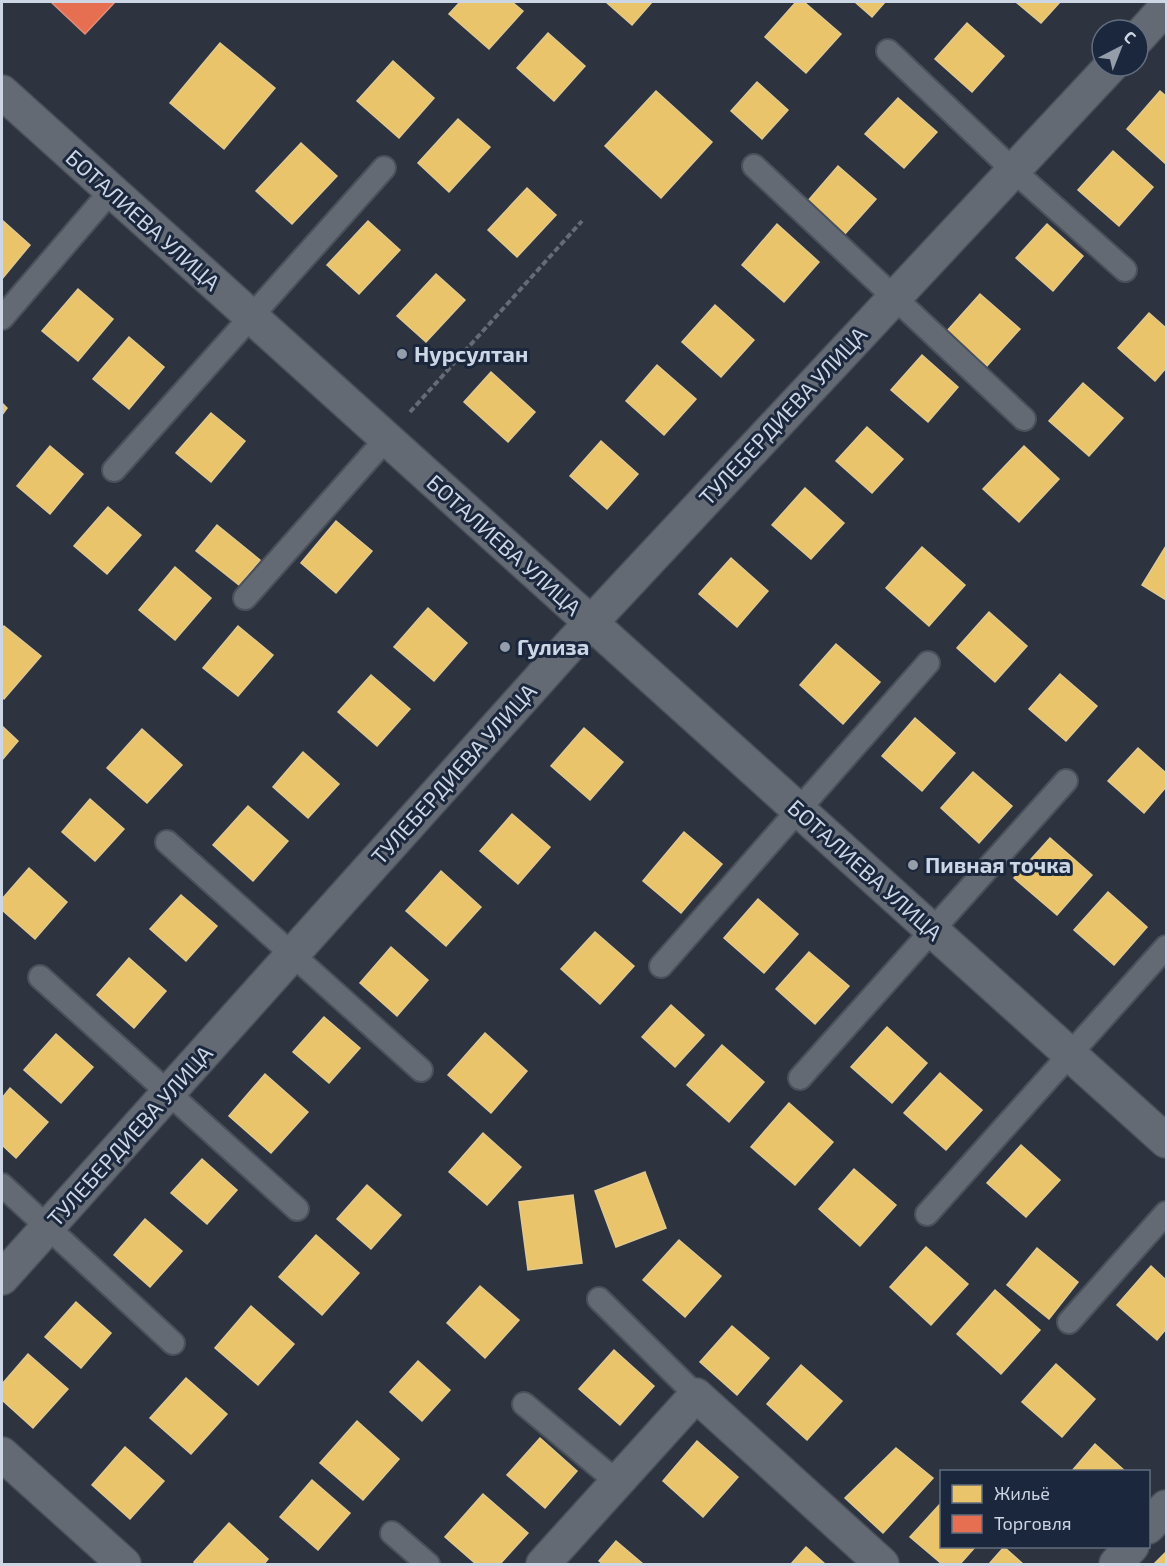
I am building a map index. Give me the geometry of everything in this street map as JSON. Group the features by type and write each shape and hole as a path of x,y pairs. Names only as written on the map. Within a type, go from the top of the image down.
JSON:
{"street":[{"path":"1150,25 1167,7"},
{"name":"ТУЛЕБЕРДИЕВА УЛИЦА","path":"2,1278 590,623 1101,78"},
{"name":"БОТАЛИЕВА УЛИЦА","path":"2,93 1167,1142"},
{"path":"543,1564 696,1395 882,1564"},
{"path":"2,1454 124,1564"},
{"path":"1150,1526 1167,1507"},
{"path":"1116,1564 1130,1548"}],"lane":[{"path":"888,51 1014,171 1125,270"},
{"path":"753,166 1024,418"},
{"path":"114,470 384,168"},
{"path":"2,318 111,191"},
{"path":"245,598 386,439"},
{"path":"661,966 928,663"},
{"path":"800,1078 1066,782"},
{"path":"167,842 421,1070"},
{"path":"927,1214 1167,947"},
{"path":"40,977 297,1209"},
{"path":"2,1185 173,1343"},
{"path":"1069,1322 1167,1213"},
{"path":"599,1299 696,1395"},
{"path":"524,1404 616,1481"},
{"path":"392,1533 428,1564"}],"path":[{"path":"386,439 582,221"}],"building: Жильё":[{"path":"460,2 512,2 523,11 489,49 449,14"},
{"path":"606,2 652,2 632,25"},
{"path":"796,2 804,2 841,34 806,73 765,37"},
{"path":"855,2 885,2 872,17"},
{"path":"1016,2 1060,2 1041,23"},
{"path":"967,23 1004,56 972,92 935,59"},
{"path":"548,33 585,66 554,101 517,68"},
{"path":"220,43 275,88 224,149 170,103"},
{"path":"393,61 434,98 399,138 357,101"},
{"path":"757,82 788,110 762,139 731,111"},
{"path":"656,91 712,142 661,198 605,146"},
{"path":"1160,91 1166,96 1166,164 1127,129"},
{"path":"898,98 937,132 904,168 865,134"},
{"path":"458,119 490,147 449,192 418,163"},
{"path":"301,143 337,176 292,224 256,191"},
{"path":"1113,151 1153,187 1119,226 1078,190"},
{"path":"838,166 876,199 844,235 807,202"},
{"path":"527,188 556,215 517,257 488,230"},
{"path":"2,220 30,245 2,279"},
{"path":"368,221 400,250 359,294 327,265"},
{"path":"777,224 819,262 784,302 742,265"},
{"path":"1047,224 1083,256 1053,291 1016,258"},
{"path":"436,274 465,300 426,342 397,316"},
{"path":"78,289 113,319 78,361 42,331"},
{"path":"980,294 1020,329 987,366 947,331"},
{"path":"715,305 754,340 721,377 682,342"},
{"path":"1149,313 1166,328 1166,368 1155,381 1118,348"},
{"path":"129,337 164,367 129,409 93,379"},
{"path":"922,355 958,387 928,422 891,390"},
{"path":"657,365 696,399 664,435 626,401"},
{"path":"491,372 535,412 508,442 464,402"},
{"path":"1083,383 1123,418 1089,456 1049,421"},
{"path":"2,403 7,408 2,415"},
{"path":"211,413 245,441 211,482 176,453"},
{"path":"867,427 903,459 872,493 836,461"},
{"path":"601,441 638,474 607,509 570,476"},
{"path":"50,446 83,474 50,514 17,486"},
{"path":"1024,446 1059,479 1019,522 983,489"},
{"path":"805,488 844,523 811,559 772,525"},
{"path":"108,507 141,535 107,574 74,546"},
{"path":"336,521 372,551 336,593 301,563"},
{"path":"217,525 260,560 239,585 196,551"},
{"path":"1166,546 1166,600 1142,585"},
{"path":"922,547 965,585 929,626 886,588"},
{"path":"731,558 768,591 737,627 699,594"},
{"path":"175,567 211,598 175,640 139,610"},
{"path":"428,608 467,643 434,681 394,647"},
{"path":"989,612 1027,646 995,682 957,648"},
{"path":"4,626 41,656 4,699 2,697 2,629"},
{"path":"238,626 273,655 238,696 203,668"},
{"path":"836,644 880,682 843,724 800,685"},
{"path":"1060,674 1097,706 1066,741 1029,709"},
{"path":"371,675 410,709 377,746 338,712"},
{"path":"915,718 955,753 922,791 882,756"},
{"path":"2,726 18,741 2,760"},
{"path":"584,728 623,762 590,800 551,766"},
{"path":"142,729 182,765 147,803 107,768"},
{"path":"1138,748 1166,773 1166,787 1144,813 1108,781"},
{"path":"303,752 339,784 308,818 273,787"},
{"path":"973,772 1012,806 979,843 941,808"},
{"path":"90,799 124,829 95,861 62,832"},
{"path":"248,806 288,841 253,881 213,845"},
{"path":"512,814 550,847 518,884 480,851"},
{"path":"684,832 722,864 681,913 643,881"},
{"path":"1050,838 1092,875 1057,915 1014,878"},
{"path":"29,868 67,902 35,939 2,910 2,899"},
{"path":"441,871 481,907 446,946 406,911"},
{"path":"1108,892 1147,927 1114,965 1074,930"},
{"path":"181,895 217,926 186,961 150,929"},
{"path":"758,899 798,934 764,973 724,938"},
{"path":"595,932 634,966 600,1004 561,969"},
{"path":"391,947 428,980 397,1016 360,983"},
{"path":"809,952 849,986 815,1024 776,989"},
{"path":"129,958 166,991 134,1028 97,995"},
{"path":"671,1005 704,1035 675,1067 642,1037"},
{"path":"324,1017 360,1048 329,1083 293,1052"},
{"path":"887,1027 927,1063 892,1103 851,1067"},
{"path":"485,1033 527,1071 491,1113 448,1075"},
{"path":"56,1034 93,1067 61,1103 24,1070"},
{"path":"722,1045 764,1082 729,1122 687,1085"},
{"path":"940,1073 982,1110 946,1150 904,1113"},
{"path":"265,1074 308,1112 271,1153 229,1116"},
{"path":"10,1088 48,1122 16,1158 2,1145 2,1098"},
{"path":"789,1103 833,1142 795,1185 751,1147"},
{"path":"483,1133 521,1167 487,1205 449,1172"},
{"path":"1021,1145 1060,1180 1026,1217 987,1183"},
{"path":"202,1159 237,1190 207,1224 171,1193"},
{"path":"854,1169 896,1205 860,1246 819,1209"},
{"path":"645,1172 666,1228 616,1247 595,1191"},
{"path":"367,1185 401,1215 371,1249 337,1219"},
{"path":"573,1195 582,1263 528,1270 519,1202"},
{"path":"145,1219 182,1251 150,1287 114,1255"},
{"path":"316,1235 359,1273 322,1315 279,1277"},
{"path":"679,1240 721,1276 685,1317 643,1280"},
{"path":"926,1247 968,1284 931,1325 890,1287"},
{"path":"1037,1248 1078,1282 1049,1319 1007,1285"},
{"path":"1151,1266 1166,1280 1166,1329 1157,1340 1117,1305"},
{"path":"480,1286 519,1320 485,1358 447,1323"},
{"path":"995,1290 1040,1330 1001,1374 957,1334"},
{"path":"76,1302 111,1333 81,1368 45,1337"},
{"path":"251,1306 294,1344 258,1385 215,1348"},
{"path":"732,1326 769,1358 737,1395 700,1362"},
{"path":"614,1350 654,1386 620,1425 579,1389"},
{"path":"28,1354 68,1389 33,1428 2,1400 2,1384"},
{"path":"418,1361 450,1390 422,1421 390,1392"},
{"path":"1056,1364 1095,1399 1062,1437 1022,1402"},
{"path":"801,1365 842,1401 807,1440 767,1404"},
{"path":"186,1378 227,1414 191,1454 150,1418"},
{"path":"357,1421 399,1459 363,1500 320,1463"},
{"path":"540,1438 577,1471 545,1508 507,1475"},
{"path":"697,1441 738,1477 703,1517 663,1481"},
{"path":"1095,1444 1124,1470 1073,1470"},
{"path":"125,1447 164,1481 130,1519 92,1485"},
{"path":"896,1448 933,1478 883,1533 845,1498"},
{"path":"312,1480 350,1513 318,1550 280,1517"},
{"path":"483,1494 528,1533 500,1564 476,1564 445,1537"},
{"path":"940,1504 940,1548 974,1548 960,1564 942,1564 910,1537"},
{"path":"229,1523 268,1559 264,1564 196,1564 194,1562"},
{"path":"616,1541 643,1564 603,1564 599,1561"},
{"path":"806,1547 825,1564 791,1564"},
{"path":"1005,1548 1023,1564 989,1564"},
{"path":"1166,1552 1166,1564 1154,1564"}],"building: Торговля":[{"path":"51,2 115,2 85,34"}],"place":[{"name":"Нурсултан","path":"402,354"},
{"name":"Гулиза","path":"505,647"},
{"name":"Пивная точка","path":"913,865"}]}
